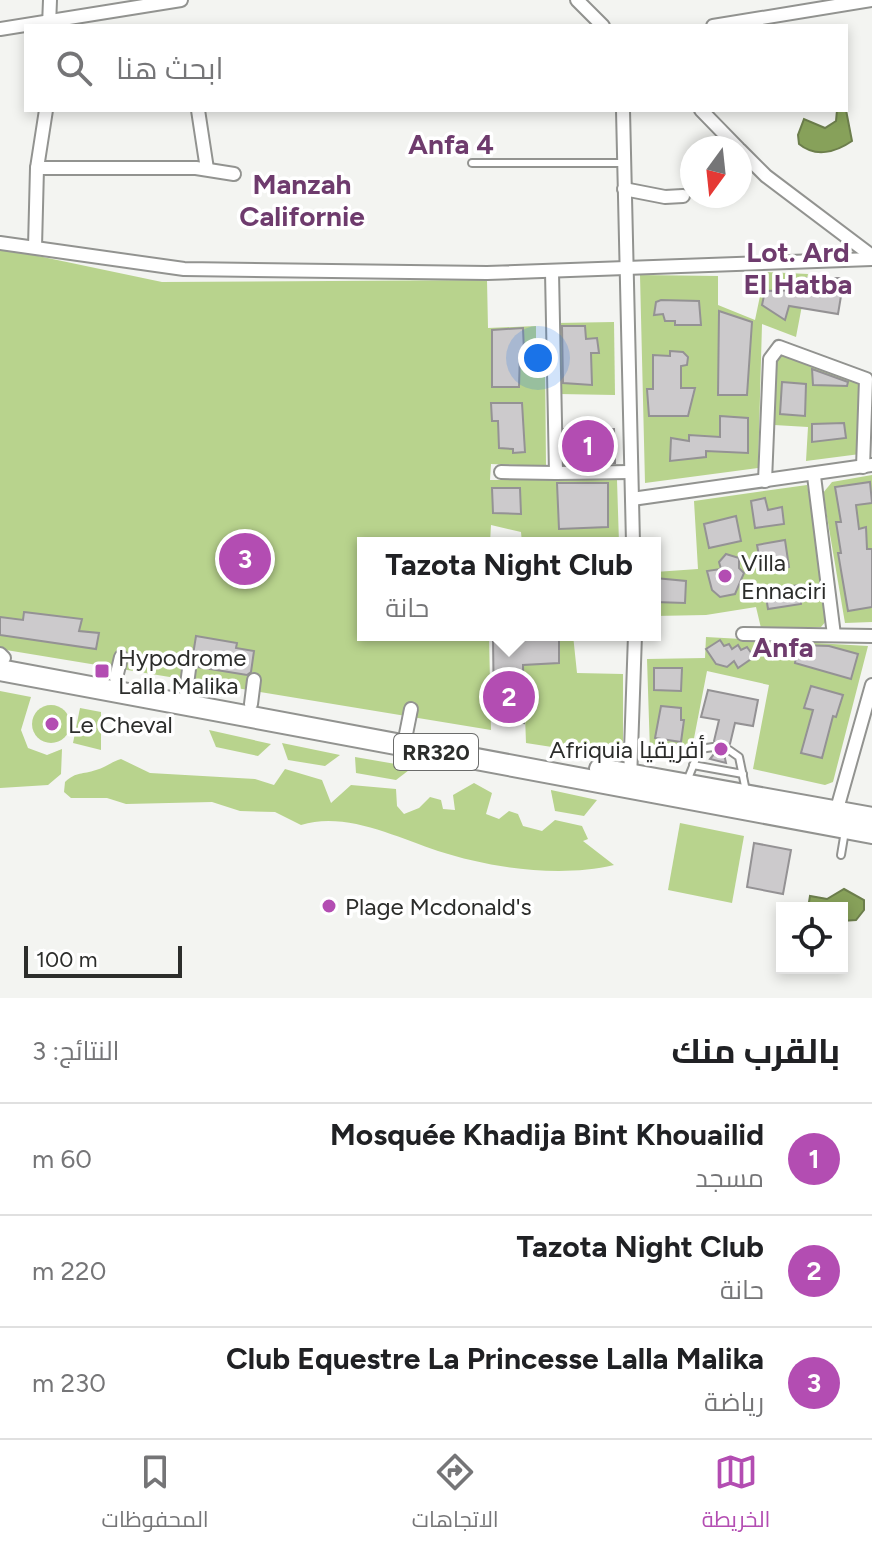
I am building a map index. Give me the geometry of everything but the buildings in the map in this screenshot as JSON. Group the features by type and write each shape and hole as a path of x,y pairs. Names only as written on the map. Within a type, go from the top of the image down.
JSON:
{"highway":[{"name":"RR320","path":"1,660 116,678 406,734 436,746"},
{"name":"RR320","path":"1,660 630,782 687,783 745,793 872,833"},
{"name":"RR320","path":"839,821 872,818"}],"street":[{"path":"50,0 49,24 181,0"},
{"path":"577,0 601,24"},
{"path":"725,24 872,0"},
{"path":"0,29 24,27"},
{"path":"35,247 37,168 46,112"},
{"path":"198,112 207,169"},
{"path":"623,112 633,537"},
{"path":"703,112 726,136"},
{"path":"752,162 772,181 871,255"},
{"path":"37,168 207,169 234,174"},
{"path":"624,189 665,197 680,196"},
{"path":"0,243 184,269 552,272 871,255"},
{"path":"552,272 556,473"},
{"path":"632,499 814,476 868,466 866,379 785,346 775,349 770,359 765,481"},
{"path":"501,472 631,472"},
{"path":"814,476 834,635"},
{"path":"743,634 872,636"},
{"path":"630,782 635,641"},
{"path":"116,678 121,657"},
{"path":"186,692 189,669"},
{"path":"251,704 254,680"},
{"path":"839,821 868,717 872,685"},
{"path":"406,734 411,709"}],"lane":[{"path":"472,163 623,163"},
{"path":"713,747 700,749 687,783 745,793 738,755 729,750"},
{"path":"839,821 841,855"}],"shaded area":[{"path":"837,112 846,112 852,141 826,152 812,151 799,144 798,135 804,119 825,128 836,121"},
{"path":"0,248 162,282 487,280 488,328 536,326 536,361 545,361 546,466 491,464 490,480 617,480 619,537 521,537 521,532 491,525 490,537 357,537 357,641 489,641 491,730 0,649"},
{"path":"765,272 808,274 796,337 762,324 758,468 645,483 640,275 718,276 718,305 755,320"},
{"path":"614,322 615,395 559,394 556,323"},
{"path":"776,352 857,379 862,388 860,454 806,461 808,427 774,425"},
{"path":"872,475 872,622 845,623 823,493 832,482"},
{"path":"807,485 816,528 827,620 821,627 761,628 756,607 706,615 661,616 661,572 698,569 694,501"},
{"path":"706,637 868,646 833,782 825,785 753,769 769,685 707,671 690,759 650,752 647,659 705,658"},
{"path":"522,641 574,641 577,673 623,674 623,758 526,743"},
{"path":"0,691 31,697 21,730 28,748 47,755 62,749 61,774 48,785 0,788"},
{"path":"51,705 64,711 70,724 64,737 51,743 38,737 32,724 38,711"},
{"path":"80,708 101,712 101,750 73,743"},
{"path":"209,730 271,744 258,756 216,747"},
{"path":"282,743 340,755 325,766 288,760"},
{"path":"355,757 413,767 396,780 356,773"},
{"path":"121,759 150,773 255,779 274,785 285,769 322,780 331,803 351,785 396,789 397,806 404,814 419,808 430,797 441,800 443,809 455,810 453,795 474,783 492,793 486,814 499,819 509,811 518,814 523,826 542,831 555,820 582,826 588,839 583,841 614,865 571,871 502,866 438,851 353,823 335,821 301,825 275,812 240,811 212,802 126,804 107,798 71,798 64,792 65,782 73,776"},
{"path":"551,790 597,800 584,816 555,811"},
{"path":"680,823 744,836 732,903 668,890"},
{"path":"844,889 864,900 864,910 856,920 848,921 848,902 809,902 810,896 827,899"}],"place":[{"name":"Mosquée Khadija Bint Khouailid","path":"588,446"},
{"name":"Club Equestre La Princesse Lalla Malika","path":"245,559"},
{"name":"Villa Ennaciri","path":"725,576"},
{"name":"Hypodrome Lalla Malika","path":"102,671"},
{"name":"Tazota Night Club","path":"509,697"},
{"name":"Le Cheval","path":"52,724"},
{"name":"Afriquia أفريقيا","path":"721,749"},
{"name":"Plage Mcdonald's","path":"329,906"}],"district":[{"name":"Anfa 4","path":"451,144"},
{"name":"Manzah Californie","path":"302,200"},
{"name":"Lot. Ard El Hatba","path":"798,268"},
{"name":"Anfa","path":"783,647"}]}
